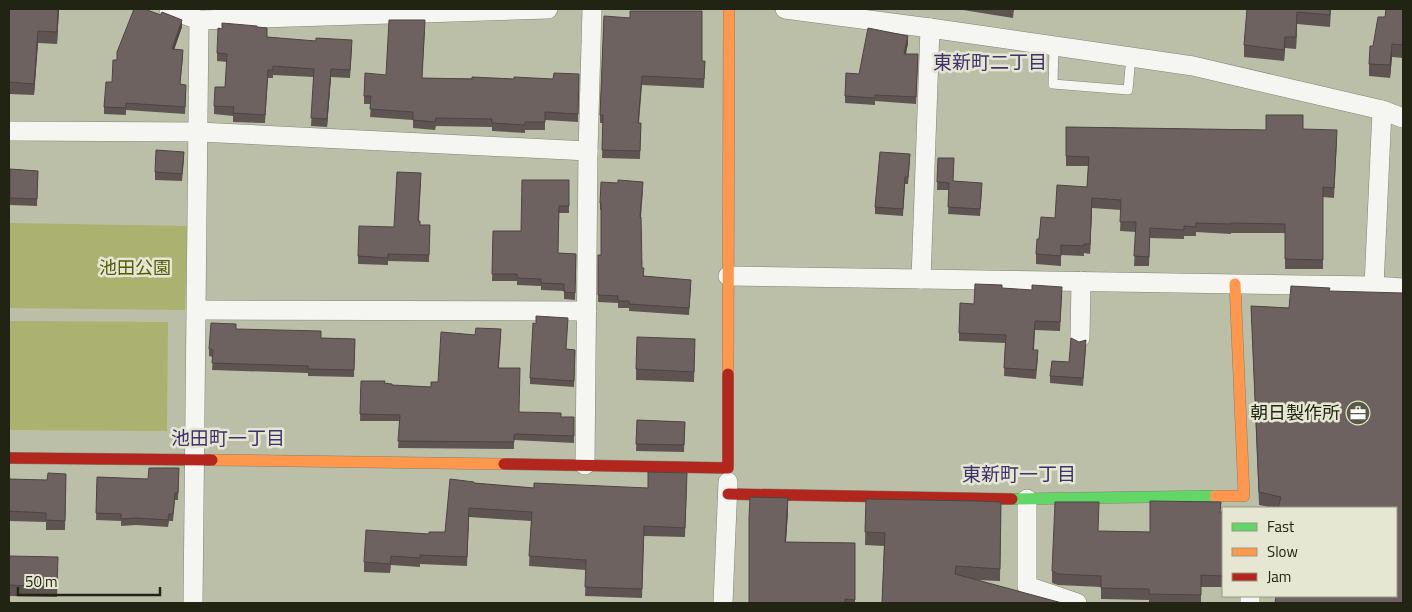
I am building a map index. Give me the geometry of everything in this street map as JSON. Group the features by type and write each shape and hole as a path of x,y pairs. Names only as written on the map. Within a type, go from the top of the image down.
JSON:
{"street":[{"path":"169,9 199,20 548,9"},
{"path":"585,465 588,151 592,9"},
{"path":"722,603 728,494 729,9"},
{"path":"785,9 1054,45 1193,66 1382,110 1403,118"},
{"path":"193,603 199,20"},
{"path":"921,279 930,28"},
{"path":"1374,286 1382,110"},
{"path":"9,131 199,132 588,151"},
{"path":"728,276 1403,288"},
{"path":"1080,338 1081,282"},
{"path":"728,494 1244,502 1236,284"},
{"path":"197,310 586,311"},
{"path":"9,458 728,468"},
{"path":"1027,499 1027,586 1077,603"}],"lane":[{"path":"1054,45 1053,84 1128,90 1131,56"}],"green space":[{"name":"池田公園","path":"9,223 187,226 185,310 9,308"},
{"path":"9,321 168,322 167,431 9,430"}],"building":[{"path":"9,9 58,9 57,32 38,31 34,84 9,82"},
{"path":"134,9 144,9 161,15 162,12 182,20 172,49 183,50 180,84 186,85 185,107 126,103 126,108 104,107 106,82 112,82 113,60 117,60 117,52"},
{"path":"1247,9 1330,9 1330,15 1297,12 1296,37 1285,37 1284,50 1244,45"},
{"path":"1386,9 1403,9 1403,45 1392,44 1390,65 1369,64 1370,46 1373,46 1378,17 1385,17"},
{"path":"630,11 702,11 702,61 705,61 704,79 642,76 638,123 641,123 640,151 602,150 603,115 600,115 604,16 630,18"},
{"path":"389,20 425,20 422,78 472,79 472,77 514,79 514,77 553,79 554,73 579,74 578,114 545,112 545,122 525,122 525,125 492,123 492,119 436,118 435,122 413,120 413,112 370,109 371,96 364,96 365,73 386,75"},
{"path":"222,23 267,28 267,37 316,41 316,38 352,40 350,70 331,69 327,119 311,118 314,69 273,66 273,70 268,70 265,115 233,113 234,107 214,106 215,87 225,87 227,54 217,53 218,28 222,29"},
{"path":"868,28 908,36 904,54 918,54 916,97 875,95 875,98 845,96 846,73 859,74"},
{"path":"1266,115 1303,115 1303,129 1337,130 1334,188 1323,187 1323,260 1285,259 1285,224 1196,223 1196,227 1184,226 1184,230 1150,228 1149,257 1134,256 1136,222 1120,222 1121,200 1092,198 1090,244 1084,244 1084,246 1061,245 1061,256 1036,254 1041,217 1055,218 1057,185 1087,187 1089,157 1066,156 1066,127 1266,130"},
{"path":"156,150 184,152 182,174 155,172"},
{"path":"880,152 910,154 908,177 905,177 903,209 875,207"},
{"path":"938,158 954,158 953,181 982,183 980,209 948,207 949,183 937,182"},
{"path":"10,169 38,171 37,199 10,198"},
{"path":"397,172 421,173 418,221 420,221 420,225 430,225 429,255 388,254 388,258 358,256 359,226 394,227"},
{"path":"522,180 569,180 569,206 559,206 558,253 576,254 575,293 564,292 564,284 541,283 541,279 517,278 517,274 492,274 493,231 521,231"},
{"path":"618,180 643,182 640,217 643,276 691,280 689,308 629,304 629,301 618,301 618,296 598,295 598,255 601,255 601,182 618,183"},
{"path":"975,284 1002,285 1002,288 1032,290 1032,285 1062,287 1060,322 1035,321 1033,350 1038,350 1036,370 1004,368 1006,335 959,333 960,303 974,304"},
{"path":"1291,286 1330,288 1329,291 1403,293 1403,603 1275,603 1276,597 1397,597 1397,507 1278,507 1281,497 1259,492 1251,306 1289,308"},
{"path":"536,316 568,318 566,349 575,350 574,381 530,378 533,323 536,324"},
{"path":"211,323 236,324 236,329 321,331 321,338 355,339 354,370 308,369 308,366 212,363 213,350 209,349"},
{"path":"476,328 501,329 498,368 520,368 519,412 561,413 561,417 574,417 574,436 514,434 514,442 398,441 400,415 360,414 361,381 385,381 384,383 392,385 431,387 431,382 438,382 441,332 475,335"},
{"path":"637,337 695,339 694,372 636,369"},
{"path":"1071,338 1079,342 1086,340 1083,378 1050,376 1052,361 1069,362"},
{"path":"637,420 685,422 684,445 636,444"},
{"path":"149,468 179,468 178,493 175,493 173,514 169,514 168,520 121,519 121,514 96,513 97,477 148,479"},
{"path":"648,472 687,473 685,528 644,526 642,589 585,587 586,560 529,556 532,512 469,508 467,557 420,555 420,558 391,556 390,564 364,562 366,530 429,534 429,532 445,532 450,479 534,488 534,483 648,488"},
{"path":"48,473 66,474 65,521 46,520 46,513 9,511 9,479 47,480"},
{"path":"750,497 788,498 785,542 855,543 855,600 845,599 845,603 749,603"},
{"path":"866,499 1001,502 1000,569 956,566 955,574 1062,603 882,603 885,533 865,532"},
{"path":"1150,501 1221,502 1222,576 1201,575 1201,595 1149,594 1149,589 1101,588 1101,576 1058,574 1052,571 1055,502 1099,502 1098,531 1150,532"},
{"path":"9,556 58,557 57,587 9,585"}],"traffic: fast":[{"path":"1012,499 1215,496"}],"traffic: slow":[{"path":"728,374 729,9"},
{"path":"1215,496 1244,496 1235,284"},
{"path":"212,460 504,464"}],"traffic: jam":[{"path":"504,464 728,468 728,374"},
{"path":"9,458 212,460"},
{"path":"728,494 1012,499"}],"place":[{"name":"朝日製作所","path":"1358,413"}],"district":[{"name":"東新町二丁目","path":"990,62"},
{"name":"池田町一丁目","path":"228,438"},
{"name":"東新町一丁目","path":"1019,474"}]}
